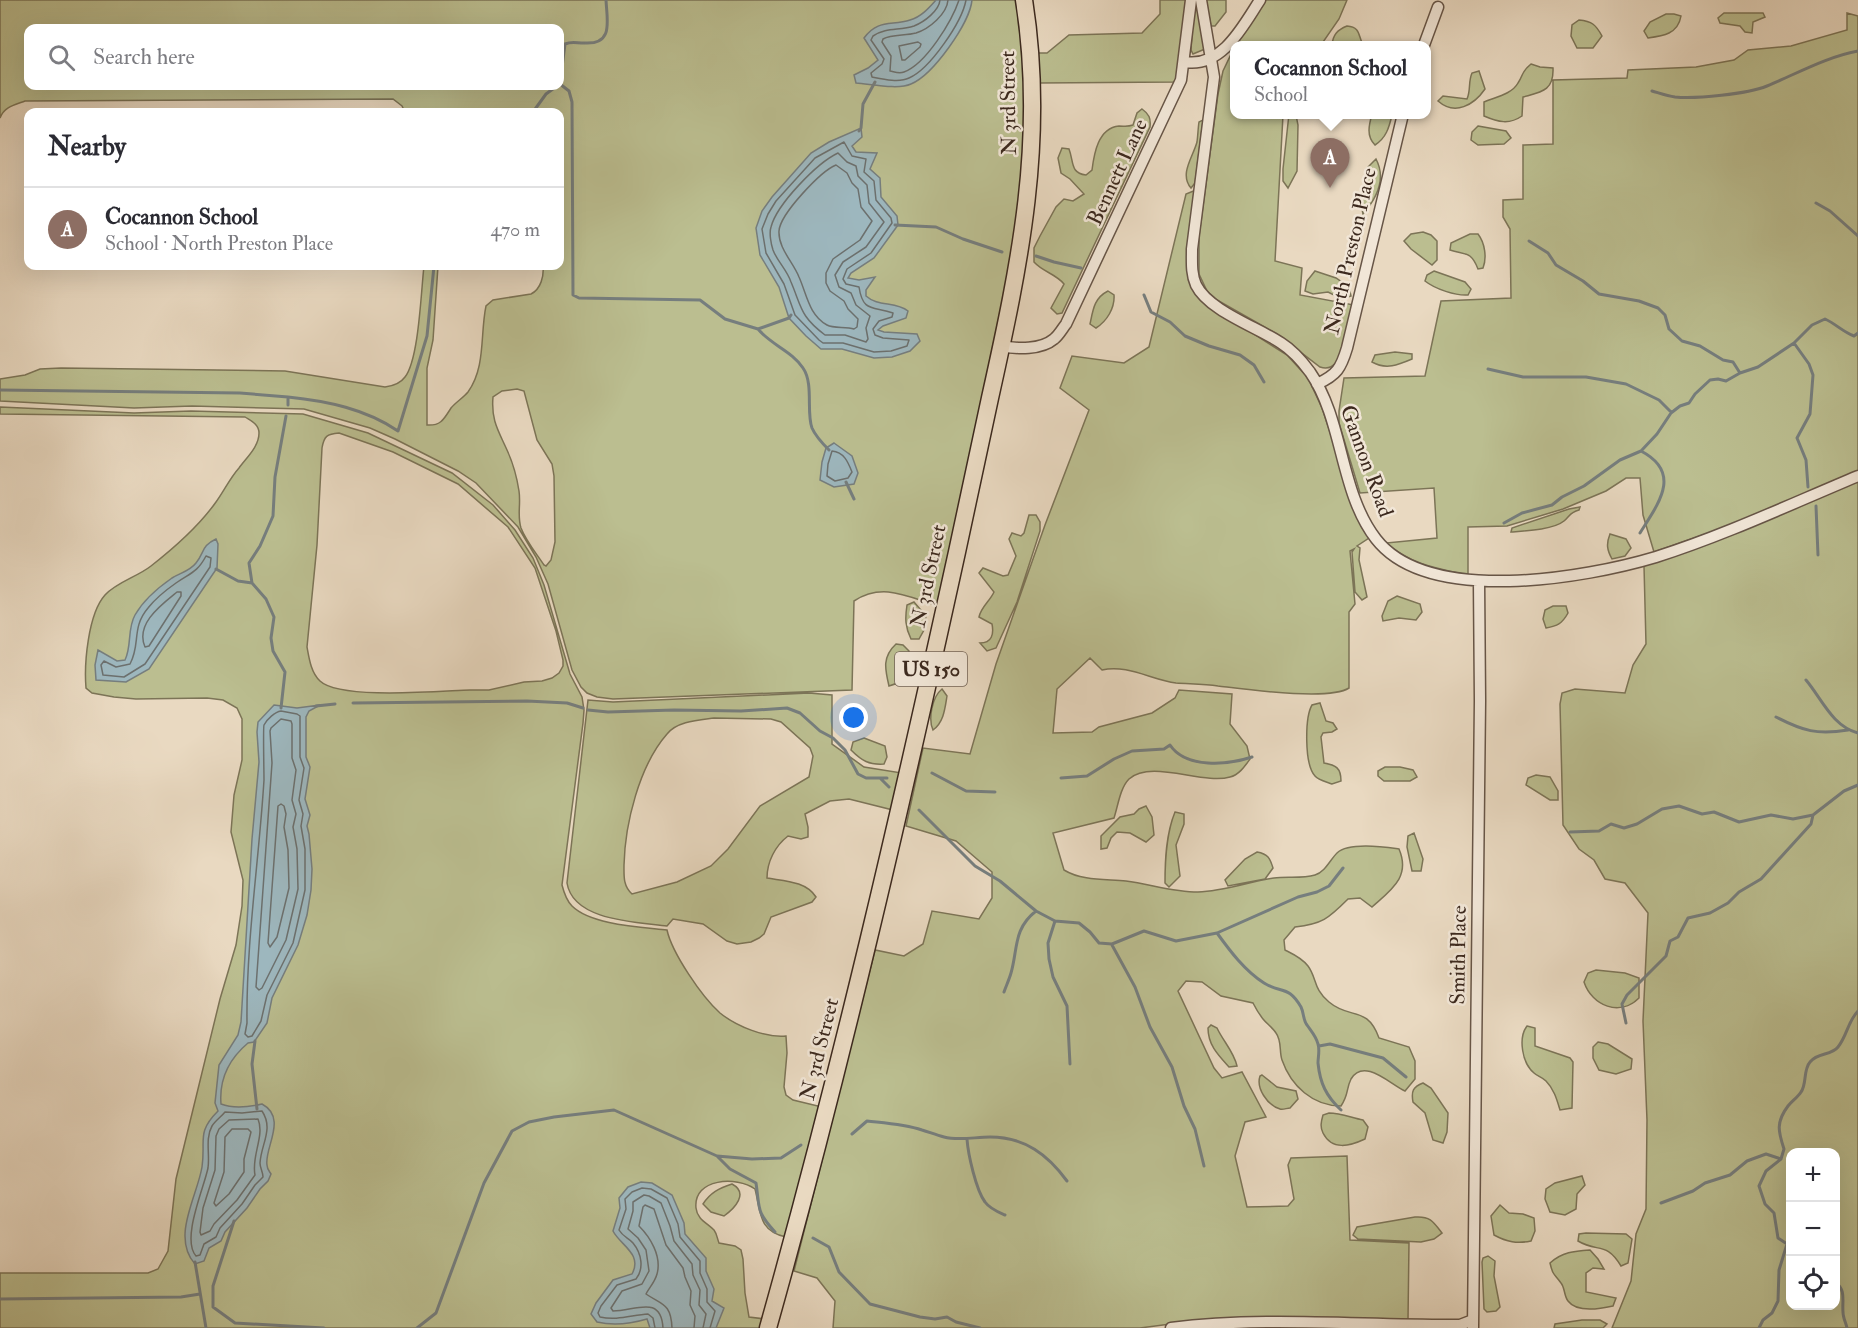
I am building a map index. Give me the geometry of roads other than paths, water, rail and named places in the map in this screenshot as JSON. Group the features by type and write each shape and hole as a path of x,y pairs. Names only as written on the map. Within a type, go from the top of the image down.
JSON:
{"main road":[{"name":"N 3rd Street","path":"768,1328 858,984 925,698 1002,346 1023,237 1031,173 1033,99 1030,42 1024,0"}],"street":[{"path":"1191,0 1185,62 1203,62 1230,42"},
{"name":"Gannon Road","path":"1201,0 1214,76 1192,249 1193,276 1203,295 1213,304 1283,344 1297,356 1317,384 1359,508 1375,538 1392,555 1414,567 1454,578 1479,581 1553,577 1635,562 1724,532 1858,476"},
{"path":"1232,41 1260,0"},
{"path":"1425,41 1438,7"},
{"name":"Bennett Lane","path":"1002,346 1017,348 1041,345 1054,339 1066,324 1165,116 1181,80 1185,62"},
{"name":"North Preston Place","path":"1317,384 1327,380 1341,367 1402,119"},
{"name":"Smith Place","path":"1473,1324 1480,701 1479,581"},
{"path":"1171,1328 1203,1324 1249,1323 1473,1324"}],"water":[{"path":"936,0 972,0 970,10 958,34 930,70 920,79 906,86 892,87 856,83 854,75 878,60 864,38 869,32 885,24 914,19"},
{"path":"861,128 862,137 852,146 856,152 877,153 870,169 880,178 881,197 897,216 898,225 874,258 851,273 848,278 859,280 875,277 866,290 866,296 876,302 898,306 908,311 906,318 878,330 917,334 920,341 910,351 892,357 874,358 842,349 821,349 806,336 789,318 779,287 760,255 756,228 762,211 772,197 811,153"},
{"path":"834,443 852,456 858,473 854,484 834,487 820,480 826,448"},
{"path":"216,539 218,544 217,568 149,669 126,682 96,680 95,665 98,650 117,661 125,660 131,626 138,610 172,578 194,566 205,547"},
{"path":"274,705 297,708 320,705 309,711 306,717 306,757 310,767 305,799 310,815 307,826 312,869 311,890 307,915 298,945 272,998 267,1023 254,1042 248,1043 235,1056 224,1078 221,1095 221,1104 226,1106 242,1107 262,1104 270,1110 274,1125 267,1168 271,1174 247,1208 225,1232 221,1241 209,1248 204,1261 195,1264 188,1253 185,1229 202,1167 204,1131 218,1111 215,1103 219,1065 238,1035 241,1022 259,762 258,722"},
{"path":"641,1182 652,1183 672,1195 684,1223 685,1234 706,1258 706,1271 714,1289 712,1301 724,1308 716,1328 650,1328 647,1319 610,1324 597,1322 591,1314 613,1280 632,1274 635,1267 633,1255 613,1231 620,1208 619,1198 628,1187"}],"waterway":[{"path":"564,52 565,44 594,43 604,36 607,30 606,0"},
{"path":"1652,91 1672,97 1721,95 1747,91 1767,86 1834,57 1858,51"},
{"path":"859,131 863,104 875,82"},
{"path":"564,87 569,91 572,102 573,295 579,298 700,300 725,319 758,329 789,318 791,315"},
{"path":"536,108 552,90"},
{"path":"1816,203 1830,211 1858,236"},
{"path":"895,225 936,227 1002,252"},
{"path":"1529,241 1548,253 1556,265 1583,281 1599,294 1639,301 1658,308 1665,315 1669,329 1682,341 1700,346 1723,360 1733,362 1740,373"},
{"path":"1036,256 1081,268"},
{"path":"288,397 346,407 373,417 398,431 427,336 434,270"},
{"path":"1144,295 1151,312 1170,322 1185,336 1240,355 1254,365 1264,382"},
{"path":"1504,523 1522,513 1552,505 1584,486 1620,460 1641,451 1657,434 1671,413 1689,403 1710,380 1726,381 1758,367 1794,343 1812,325 1825,319 1854,336 1858,333"},
{"path":"758,329 803,368 808,382 812,428 829,450"},
{"path":"1794,343 1809,364 1813,375 1810,414 1797,438 1806,460 1808,487"},
{"path":"1488,369 1523,377 1586,377 1626,384 1659,400 1671,412"},
{"path":"0,390 240,393 288,397 288,405"},
{"path":"281,708 285,672 273,651 271,638 274,617 266,599 252,583 249,563 260,546 273,516 275,477 286,416"},
{"path":"1640,533 1659,500 1664,479 1661,469 1654,460 1641,451"},
{"path":"846,482 854,499"},
{"path":"1816,506 1818,555"},
{"path":"216,569 238,581 252,583"},
{"path":"1806,680 1834,718 1858,733"},
{"path":"353,703 527,701 567,703 583,708"},
{"path":"316,706 335,704"},
{"path":"588,710 608,712 741,711 787,708 800,713 820,731 833,738 845,750 858,774 866,778 887,778"},
{"path":"1776,717 1810,731 1848,730"},
{"path":"1061,778 1087,776 1132,751 1164,749 1170,745 1186,758 1208,763 1231,762 1252,757"},
{"path":"932,773 966,791 995,792"},
{"path":"880,778 889,787"},
{"path":"1570,832 1599,831 1611,824 1624,828 1637,824 1662,809 1679,806 1702,814 1714,812 1739,822 1771,815 1793,819 1813,815 1844,791 1858,785"},
{"path":"919,810 975,866 1000,881 1036,911 1055,921 1079,923 1099,943 1112,944 1144,931 1176,941 1217,933 1298,897 1329,886 1343,868"},
{"path":"1626,1023 1622,1004 1627,995 1666,956 1670,941 1678,937 1688,918 1710,913 1761,879 1811,824 1813,815"},
{"path":"1004,992 1011,973 1020,932 1023,925 1036,911"},
{"path":"1055,921 1048,943 1049,959 1053,977 1067,1006 1070,1064"},
{"path":"1217,933 1250,973 1264,983 1288,993 1296,1000 1317,1041 1322,1083 1331,1100 1341,1110"},
{"path":"1112,945 1135,987 1150,1027 1172,1067 1184,1106 1195,1129 1204,1166"},
{"path":"1759,1328 1763,1320 1772,1313 1778,1301 1779,1270 1787,1244 1778,1238 1774,1213 1765,1204 1759,1186 1766,1171 1781,1159 1784,1149 1779,1132 1780,1122 1788,1106 1803,1089 1808,1065 1813,1059 1832,1052 1838,1047 1858,1011"},
{"path":"255,1041 252,1064 257,1109"},
{"path":"1319,1046 1330,1044 1383,1058 1406,1077"},
{"path":"417,1328 436,1313 484,1183 512,1131 529,1122 614,1110 717,1156 730,1169 756,1183 760,1210 775,1232"},
{"path":"852,1134 867,1121 908,1126 950,1138 990,1137 1014,1140 1044,1156 1067,1181"},
{"path":"967,1139 973,1172 982,1196 989,1207 1005,1215"},
{"path":"717,1156 752,1159 781,1158 801,1145"},
{"path":"1661,1203 1693,1191 1705,1183 1730,1175 1747,1161 1766,1154 1781,1159"},
{"path":"234,1221 213,1286 213,1307 235,1323 324,1328"},
{"path":"813,1238 829,1247 839,1272 870,1304 920,1317 935,1319 947,1317 956,1322 980,1328"},
{"path":"195,1262 206,1328"},
{"path":"1840,1288 1847,1328"},
{"path":"0,1299 181,1297 200,1294"}],"place":[{"name":"Cocannon School","path":"1330,188"}]}
